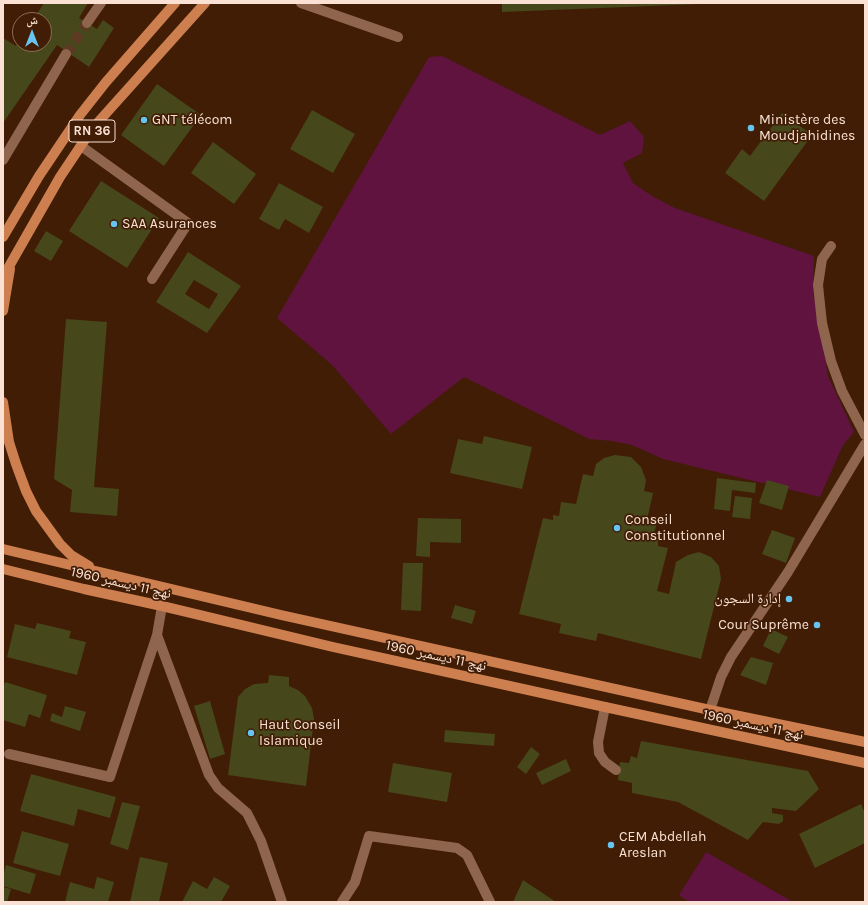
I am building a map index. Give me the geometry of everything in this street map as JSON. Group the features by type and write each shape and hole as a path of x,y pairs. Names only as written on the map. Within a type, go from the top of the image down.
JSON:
{"main road":[{"name":"RN 36","path":"3,237 39,176 80,115 106,82 175,3"},
{"name":"RN 36","path":"3,277 60,178 81,146 101,119 205,3"},
{"path":"3,311 13,259"},
{"path":"3,402 9,442 26,491 36,511 60,544 71,555 99,572"},
{"name":"نهج 11 ديسمبر 1960","path":"3,550 281,615 710,710 865,742"},
{"name":"نهج 11 ديسمبر 1960","path":"3,569 333,647 865,763"}],"street":[{"path":"87,23 101,3"},
{"path":"301,3 398,37"},
{"path":"3,160 66,54"},
{"path":"81,146 188,223 152,279"},
{"path":"831,246 822,259 818,285 822,323 831,361 842,391 865,435"},
{"path":"710,710 721,677 731,657 788,572 865,444"},
{"path":"9,754 110,777 157,635 162,606"},
{"path":"157,635 209,775 218,788 247,813 261,841 282,902"},
{"path":"605,707 598,742 599,753 605,762 616,770"},
{"path":"342,902 355,882 369,836 457,848 467,855 490,902"}],"shaded area":[{"path":"442,56 600,135 630,121 644,137 642,153 623,163 633,183 652,196 675,208 814,256 813,291 828,376 854,432 843,445 820,497 663,459 632,445 589,439 464,377 391,434 332,365 277,318 429,57"},
{"path":"706,852 793,902 689,902 679,895"}],"building":[{"path":"44,3 88,3 79,18 97,29 103,20 114,28 89,67 57,45 3,123 3,38 12,44 12,52 52,52 52,12 38,12"},
{"path":"502,3 700,3 700,4 502,12"},
{"path":"157,84 201,115 164,166 121,135"},
{"path":"312,110 355,134 333,173 290,149"},
{"path":"782,113 812,135 764,201 725,173 742,149 750,156"},
{"path":"213,142 256,174 234,204 191,173"},
{"name":"SAA Asurances","path":"101,181 159,218 127,268 69,231"},
{"path":"279,183 323,207 309,233 285,219 279,230 259,219"},
{"path":"46,231 63,241 51,261 34,251"},
{"path":"188,252 241,286 207,333 156,302","holes":["194,280 218,294 209,309 185,294"]},
{"path":"66,319 107,322 94,487 119,489 117,516 70,512 72,490 54,479"},
{"path":"484,436 532,447 522,489 450,473 458,439 482,444"},
{"path":"615,455 631,457 641,467 646,480 644,491 653,493 647,520 657,522 653,539 658,540 658,546 668,548 657,591 669,594 676,562 688,555 699,552 711,557 719,566 721,579 701,659 598,633 596,641 559,633 561,624 519,614 543,518 553,520 553,515 559,516 561,502 576,504 583,474 593,476 596,464 604,458"},
{"path":"717,478 756,483 755,493 732,490 730,511 714,509"},
{"path":"767,480 789,486 782,510 759,503"},
{"path":"735,496 752,498 750,519 732,517"},
{"path":"418,518 461,519 461,543 430,542 430,557 416,556"},
{"path":"772,530 795,538 786,563 762,554"},
{"path":"403,563 423,563 421,611 401,610"},
{"path":"455,605 476,611 472,624 451,618"},
{"path":"37,623 71,631 69,638 86,642 77,675 7,657 15,624 35,629"},
{"path":"771,629 788,637 779,654 763,646"},
{"path":"751,657 773,663 766,685 740,675"},
{"path":"269,675 289,677 289,686 298,690 305,696 312,708 314,719 306,786 228,775 238,697 245,689 254,684 268,683"},
{"path":"5,682 47,695 40,718 29,714 25,727 3,720 3,688"},
{"path":"210,701 225,754 210,759 194,706"},
{"path":"65,706 86,712 80,731 50,721 52,713 62,717"},
{"path":"445,730 495,734 494,746 444,742"},
{"path":"641,741 808,771 819,789 796,811 772,808 772,813 783,815 783,821 779,824 763,822 748,840 678,802 632,793 632,783 618,780 620,762 629,763 631,756 637,758"},
{"path":"531,747 540,754 526,774 517,767"},
{"path":"566,759 571,771 542,785 536,773"},
{"path":"393,763 452,773 447,802 388,792"},
{"path":"31,774 116,797 110,818 78,809 74,826 20,811"},
{"path":"122,802 140,806 128,850 110,844"},
{"path":"861,804 865,813 865,843 815,868 799,834"},
{"path":"22,831 69,844 60,876 13,863"},
{"path":"140,857 168,863 159,902 130,902"},
{"path":"6,865 36,874 30,894 3,886 3,876"},
{"path":"97,877 114,882 108,902 65,902 70,882 94,889"},
{"path":"214,877 230,886 221,902 182,902 193,881 207,889"},
{"path":"523,880 556,902 513,902"},
{"path":"3,887 11,889 7,902 3,902"}],"tunnel":[{"path":"66,54 87,23"}],"place":[{"name":"GNT télécom","path":"144,120"},
{"name":"Ministère des Moudjahidines","path":"751,128"},
{"name":"SAA Asurances","path":"114,224"},
{"name":"Conseil Constitutionnel","path":"617,528"},
{"name":"إدارة السجون","path":"789,599"},
{"name":"Cour Suprême","path":"817,625"},
{"name":"Haut Conseil Islamique","path":"251,733"},
{"name":"CEM Abdellah Areslan","path":"611,845"}]}
